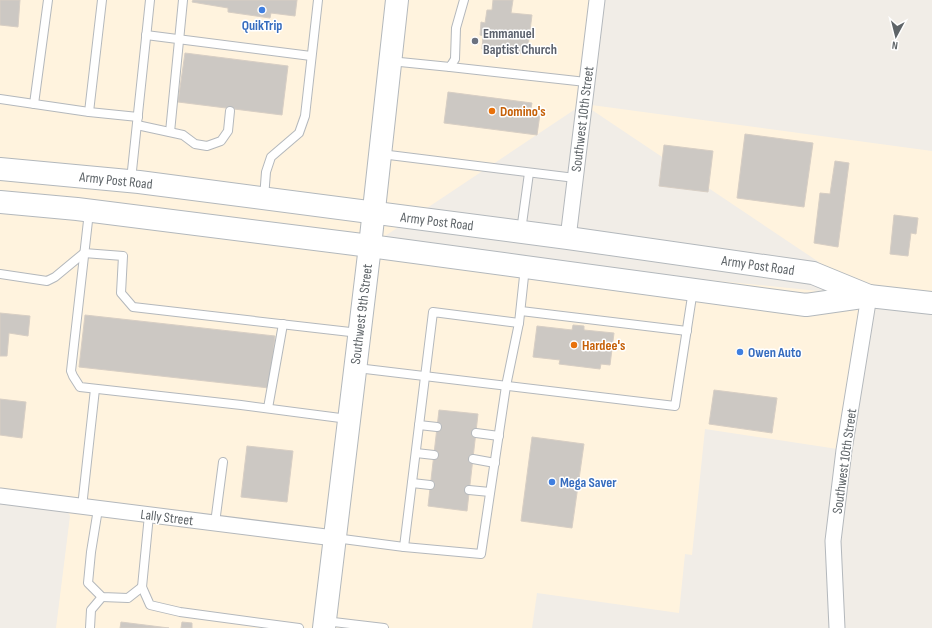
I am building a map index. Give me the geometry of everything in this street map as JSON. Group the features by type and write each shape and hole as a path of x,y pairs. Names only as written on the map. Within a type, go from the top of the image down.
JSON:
{"main road":[{"name":"Southwest 9th Street","path":"324,624 370,246 397,0"},
{"name":"Army Post Road","path":"0,169 131,182 264,199 568,238 813,273 869,296"},
{"name":"Army Post Road","path":"0,202 89,211 370,246 806,305 869,296 932,303"}],"street":[{"name":"Southwest 10th Street","path":"568,238 597,0"},
{"name":"Southwest 10th Street","path":"837,628 834,541 844,450 869,296"},
{"name":"Lally Street","path":"0,496 334,538"}],"lane":[{"path":"34,104 48,0"},
{"path":"89,112 102,0"},
{"path":"131,182 150,0"},
{"path":"170,132 183,0"},
{"path":"264,199 266,172 271,157 299,133 305,116 318,0"},
{"path":"450,67 455,59 456,28 464,0"},
{"path":"146,35 311,56"},
{"path":"390,61 586,82"},
{"path":"0,99 138,121 183,135 195,144 207,146 221,141 228,131 230,111"},
{"path":"380,154 575,178"},
{"path":"521,232 529,172"},
{"path":"89,211 72,371 73,376 80,387 268,408 349,419"},
{"path":"0,274 47,281 55,277 84,253 123,256 121,293 133,307 359,333"},
{"path":"334,538 404,547 481,554 506,386 519,323 526,267"},
{"path":"355,368 676,406 693,289"},
{"path":"520,311 687,331"},
{"path":"404,547 433,312 519,323"},
{"path":"268,408 283,324"},
{"path":"82,507 95,389"},
{"path":"419,425 437,427"},
{"path":"476,433 498,436"},
{"path":"416,453 434,455"},
{"path":"473,459 495,463"},
{"path":"215,523 223,462"},
{"path":"412,483 430,485"},
{"path":"469,490 490,492"},
{"path":"98,508 88,583 102,597 128,598 142,587"},
{"path":"150,515 142,587 150,605 180,612 299,628"},
{"path":"90,628 91,610 102,597"},
{"path":"324,624 384,628"}],"shaded area":[{"path":"0,0 597,0 584,104 932,151 932,303 869,296 844,450 705,429 692,555 685,554 679,613 537,593 532,628 56,628 70,516 63,504 0,496","holes":["583,104 868,296 370,246"]}],"building":[{"path":"0,0 20,0 18,27 0,25"},
{"name":"QuikTrip","path":"193,0 297,0 295,16 271,13 270,18 228,12 228,8 192,2"},
{"path":"493,0 513,0 511,13 532,15 527,54 482,49 483,36 480,35 481,22 485,23 487,10 492,10"},
{"path":"185,53 288,66 282,115 178,102"},
{"path":"448,92 532,103 530,113 540,114 537,135 444,123"},
{"path":"745,134 813,143 804,207 737,198"},
{"path":"664,145 713,151 708,192 659,186"},
{"path":"835,161 849,163 838,247 814,243 820,193 830,194"},
{"path":"894,215 918,218 916,234 911,233 908,256 890,254"},
{"path":"0,313 30,316 28,336 9,333 7,356 0,356"},
{"path":"85,315 275,336 269,388 79,367"},
{"name":"Hardee's","path":"573,325 584,326 584,330 614,333 610,365 601,364 600,369 559,364 560,360 533,357 537,326 572,330"},
{"path":"714,390 777,398 772,433 709,424"},
{"path":"0,399 26,402 22,438 0,435"},
{"path":"439,410 478,414 467,511 428,506"},
{"name":"Mega Saver","path":"532,437 584,444 572,528 521,521"},
{"path":"247,446 293,451 287,502 241,497"},
{"path":"121,622 169,628 120,628"},
{"path":"182,622 192,623 192,628 181,628"}],"place":[{"name":"QuikTrip","path":"262,10"},
{"name":"Emmanuel Baptist Church","path":"475,41"},
{"name":"Domino's","path":"492,111"},
{"name":"Hardee's","path":"574,345"},
{"name":"Owen Auto","path":"740,352"},
{"name":"Mega Saver","path":"552,482"}]}
